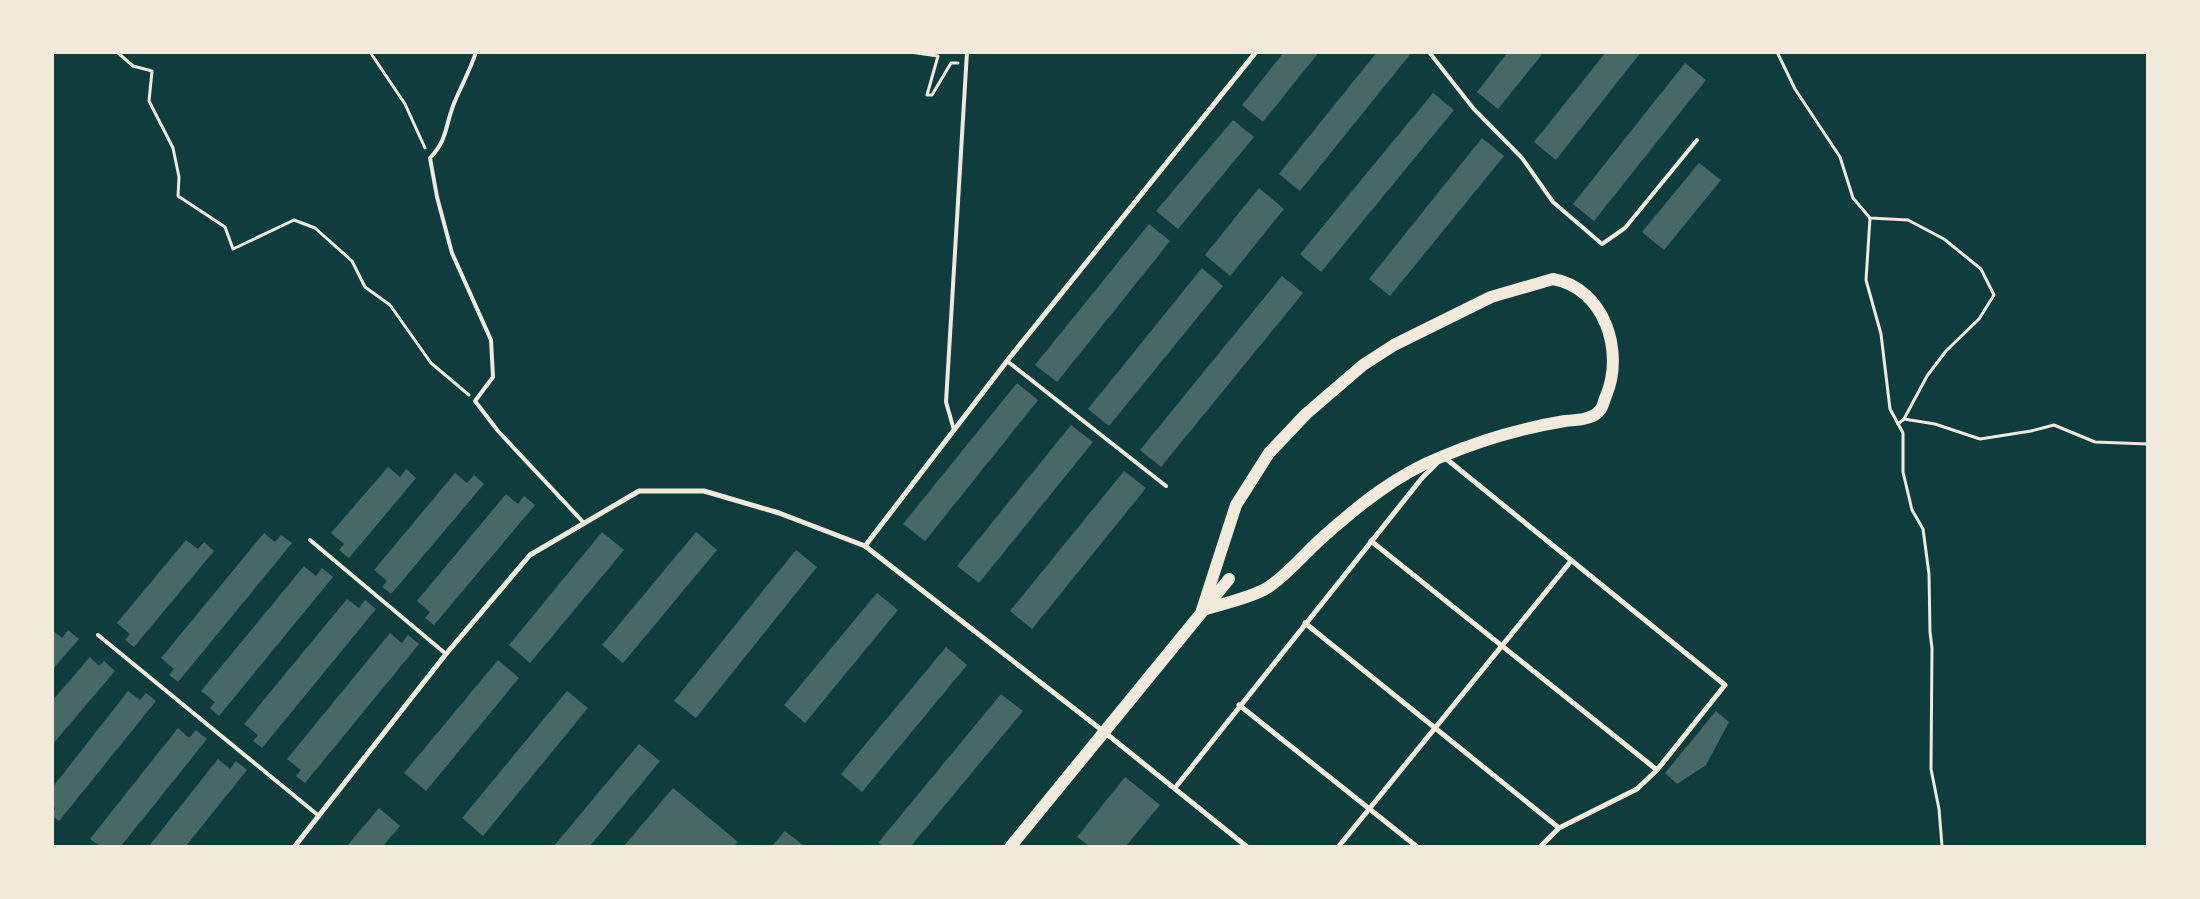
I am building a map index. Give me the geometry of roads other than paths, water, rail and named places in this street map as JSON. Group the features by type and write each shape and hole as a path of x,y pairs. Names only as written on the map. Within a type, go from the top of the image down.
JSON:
{"main road":[{"path":"1553,279 1569,282 1596,304 1607,324 1612,366 1609,388 1600,411 1588,418 1524,427 1440,457 1382,489 1323,537 1269,588 1202,610 1236,505 1265,460 1306,414 1363,365 1394,345 1491,297 1553,279"},
{"path":"1011,846 1229,579"}],"street":[{"path":"865,546 1007,361 1256,52"},
{"path":"1175,788 1422,478 1444,456 1725,685 1657,770 1637,789 1559,828 1541,846"},
{"path":"295,846 446,654 530,555 639,491 704,491 779,513 865,546 1175,788 1246,846"},
{"path":"1371,541 1657,770"},
{"path":"1339,846 1571,561"},
{"path":"1305,623 1559,828"},
{"path":"1240,705 1416,846"}],"lane":[{"path":"476,52 467,78 453,105 441,147 430,158 437,197 452,253 490,340 493,377 475,401 498,431 584,523"},
{"path":"954,430 946,402 968,52"},
{"path":"1430,52 1473,108 1522,158 1552,202 1602,244 1625,228 1697,140"},
{"path":"1007,361 1166,486"},
{"path":"310,540 446,654"},
{"path":"98,635 319,816"}]}
